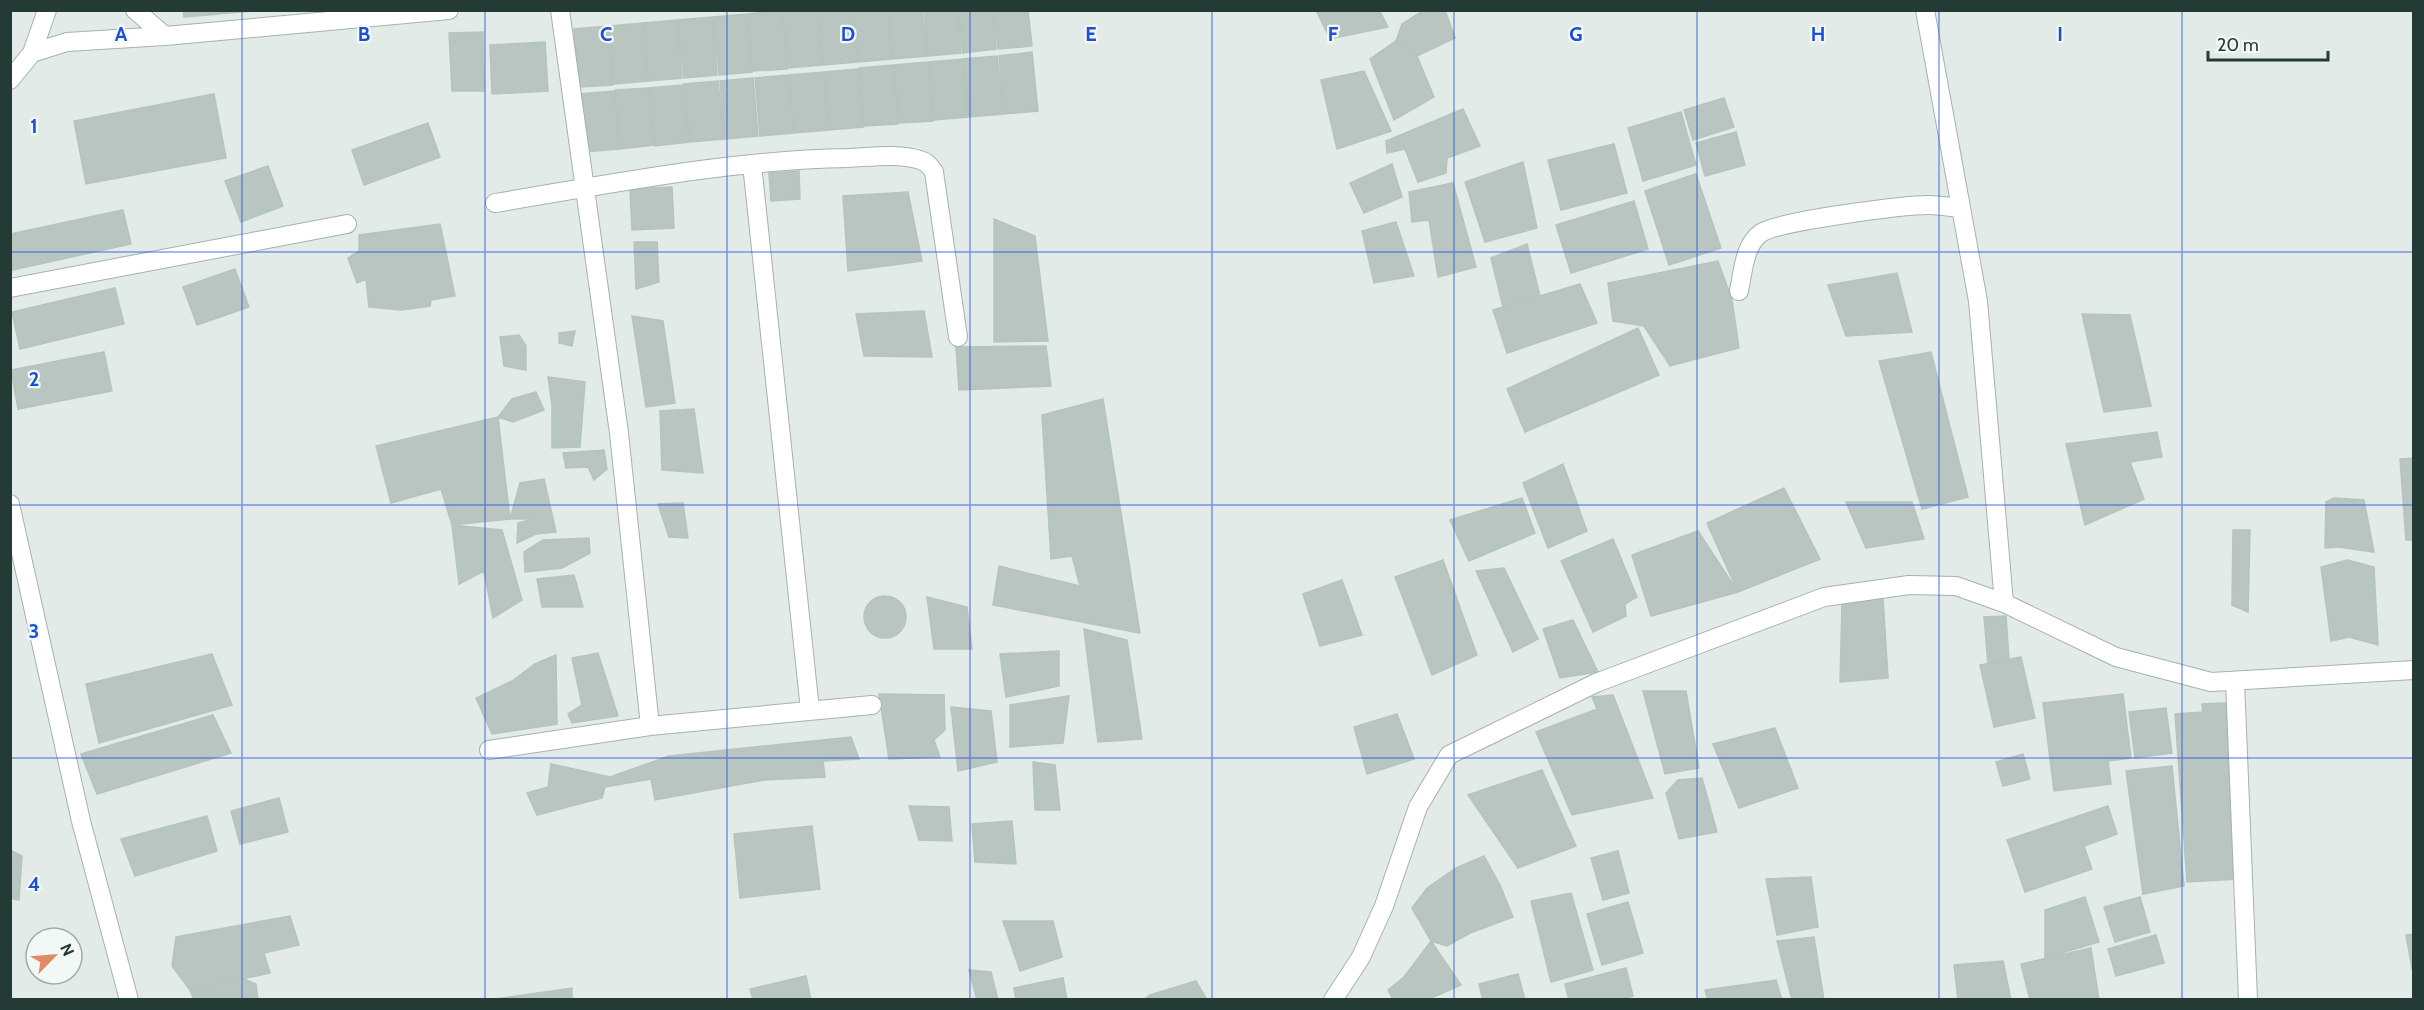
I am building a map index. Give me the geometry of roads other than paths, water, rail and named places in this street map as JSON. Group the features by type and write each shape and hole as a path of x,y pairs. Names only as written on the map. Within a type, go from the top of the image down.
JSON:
{"street":[{"path":"10,80 32,52 47,10"},
{"path":"135,10 165,36"},
{"path":"32,52 67,42 165,36 449,10"},
{"path":"560,10 619,433 650,726"},
{"path":"1925,10 1978,301 2004,603"},
{"path":"495,203 752,164 818,158 894,156 921,160 928,164 934,172 937,186 958,337"},
{"path":"752,164 810,710"},
{"path":"1739,291 1745,258 1753,241 1762,232 1770,229 1836,216 1929,205 1961,208"},
{"path":"10,288 346,224"},
{"path":"10,504 81,820 129,999"},
{"path":"1334,999 1361,957 1384,906 1418,807 1449,755 1596,683 1824,597 1909,585 1956,586 2004,603 2116,657 2211,682 2414,670"},
{"path":"2235,681 2248,999"},
{"path":"489,750 650,726 873,705"}]}
